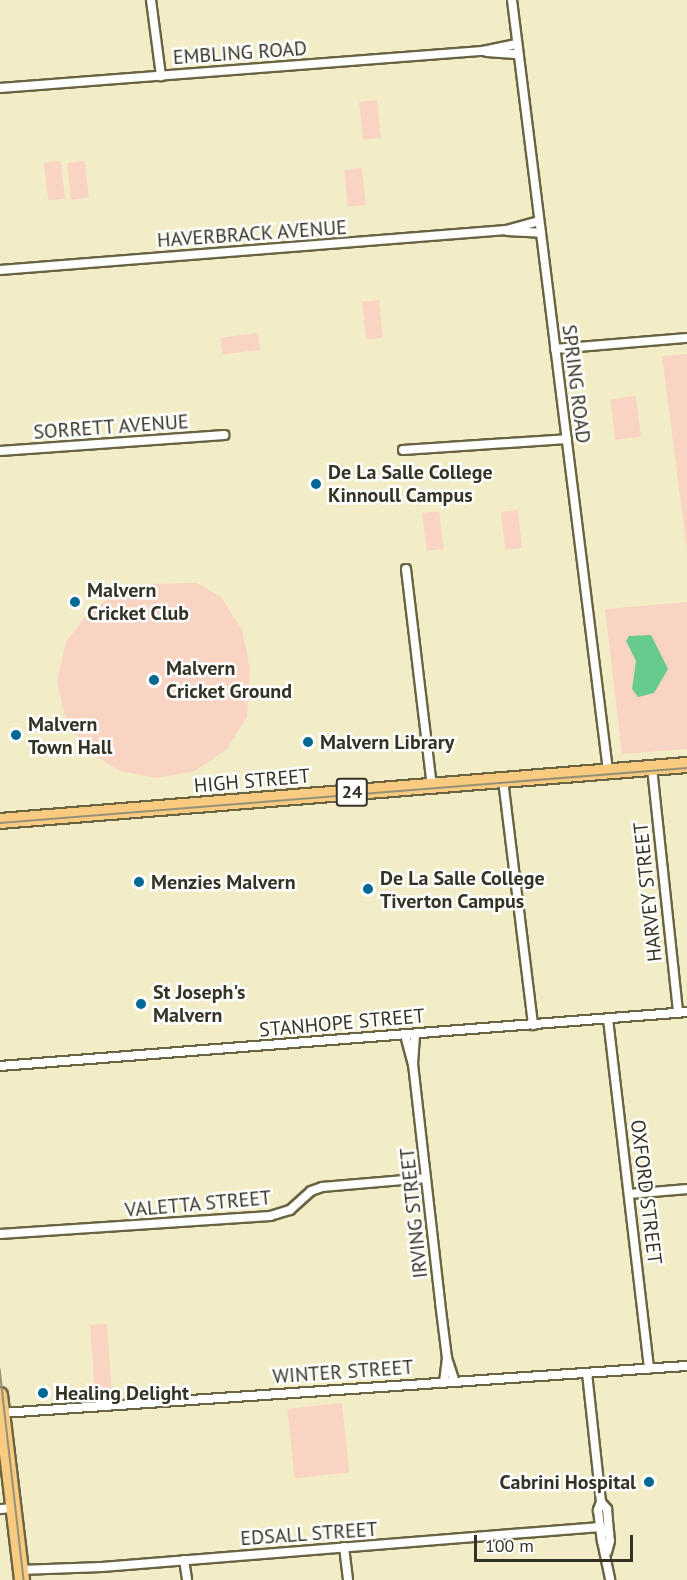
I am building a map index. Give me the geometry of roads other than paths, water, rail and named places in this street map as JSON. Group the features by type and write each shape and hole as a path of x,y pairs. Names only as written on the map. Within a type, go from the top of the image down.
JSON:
{"main road":[{"name":"HIGH STREET","path":"0,821 687,765"},
{"path":"0,1395 6,1509 21,1575"}],"street":[{"path":"152,0 161,76"},
{"name":"SPRING ROAD","path":"512,0 608,771"},
{"name":"EMBLING ROAD","path":"0,88 483,51 517,44"},
{"name":"EMBLING ROAD","path":"483,51 518,54"},
{"name":"HAVERBRACK AVENUE","path":"506,230 539,221"},
{"name":"HAVERBRACK AVENUE","path":"0,270 506,230 541,233"},
{"path":"555,349 687,338"},
{"name":"SORRETT AVENUE","path":"0,451 224,435"},
{"path":"403,450 567,439"},
{"path":"406,569 432,786"},
{"name":"HARVEY STREET","path":"652,768 682,1012"},
{"path":"503,780 533,1024"},
{"name":"STANHOPE STREET","path":"0,1066 682,1012"},
{"name":"OXFORD STREET","path":"608,1019 649,1368"},
{"name":"IRVING STREET","path":"413,1064 415,1034"},
{"name":"IRVING STREET","path":"405,1035 413,1064 447,1358 454,1382"},
{"name":"VALETTA STREET","path":"0,1234 270,1216 290,1210 311,1191 322,1186 426,1178"},
{"path":"630,1194 687,1189"},
{"name":"IRVING STREET","path":"444,1383 447,1358"},
{"name":"WINTER STREET","path":"2,1413 687,1366"},
{"path":"587,1373 602,1503 600,1527 607,1552 610,1580"},
{"path":"602,1503 607,1509 609,1533 607,1552"},
{"path":"600,1527 609,1533"},
{"name":"EDSALL STREET","path":"21,1575 600,1527"},
{"path":"344,1547 348,1580"},
{"path":"184,1560 187,1580"}],"tram line":[{"path":"0,823 687,768"},
{"path":"0,1369 24,1580"}],"place":[{"name":"De La Salle College Kinnoull Campus","path":"316,484"},
{"name":"Malvern Cricket Club","path":"75,602"},
{"name":"Malvern Cricket Ground","path":"154,680"},
{"name":"Malvern Town Hall","path":"16,735"},
{"name":"Malvern Library","path":"308,742"},
{"name":"Menzies Malvern","path":"139,882"},
{"name":"De La Salle College Tiverton Campus","path":"368,889"},
{"name":"St Joseph's Malvern","path":"141,1004"},
{"name":"Healing Delight","path":"43,1393"},
{"name":"Cabrini Hospital","path":"649,1482"}]}
